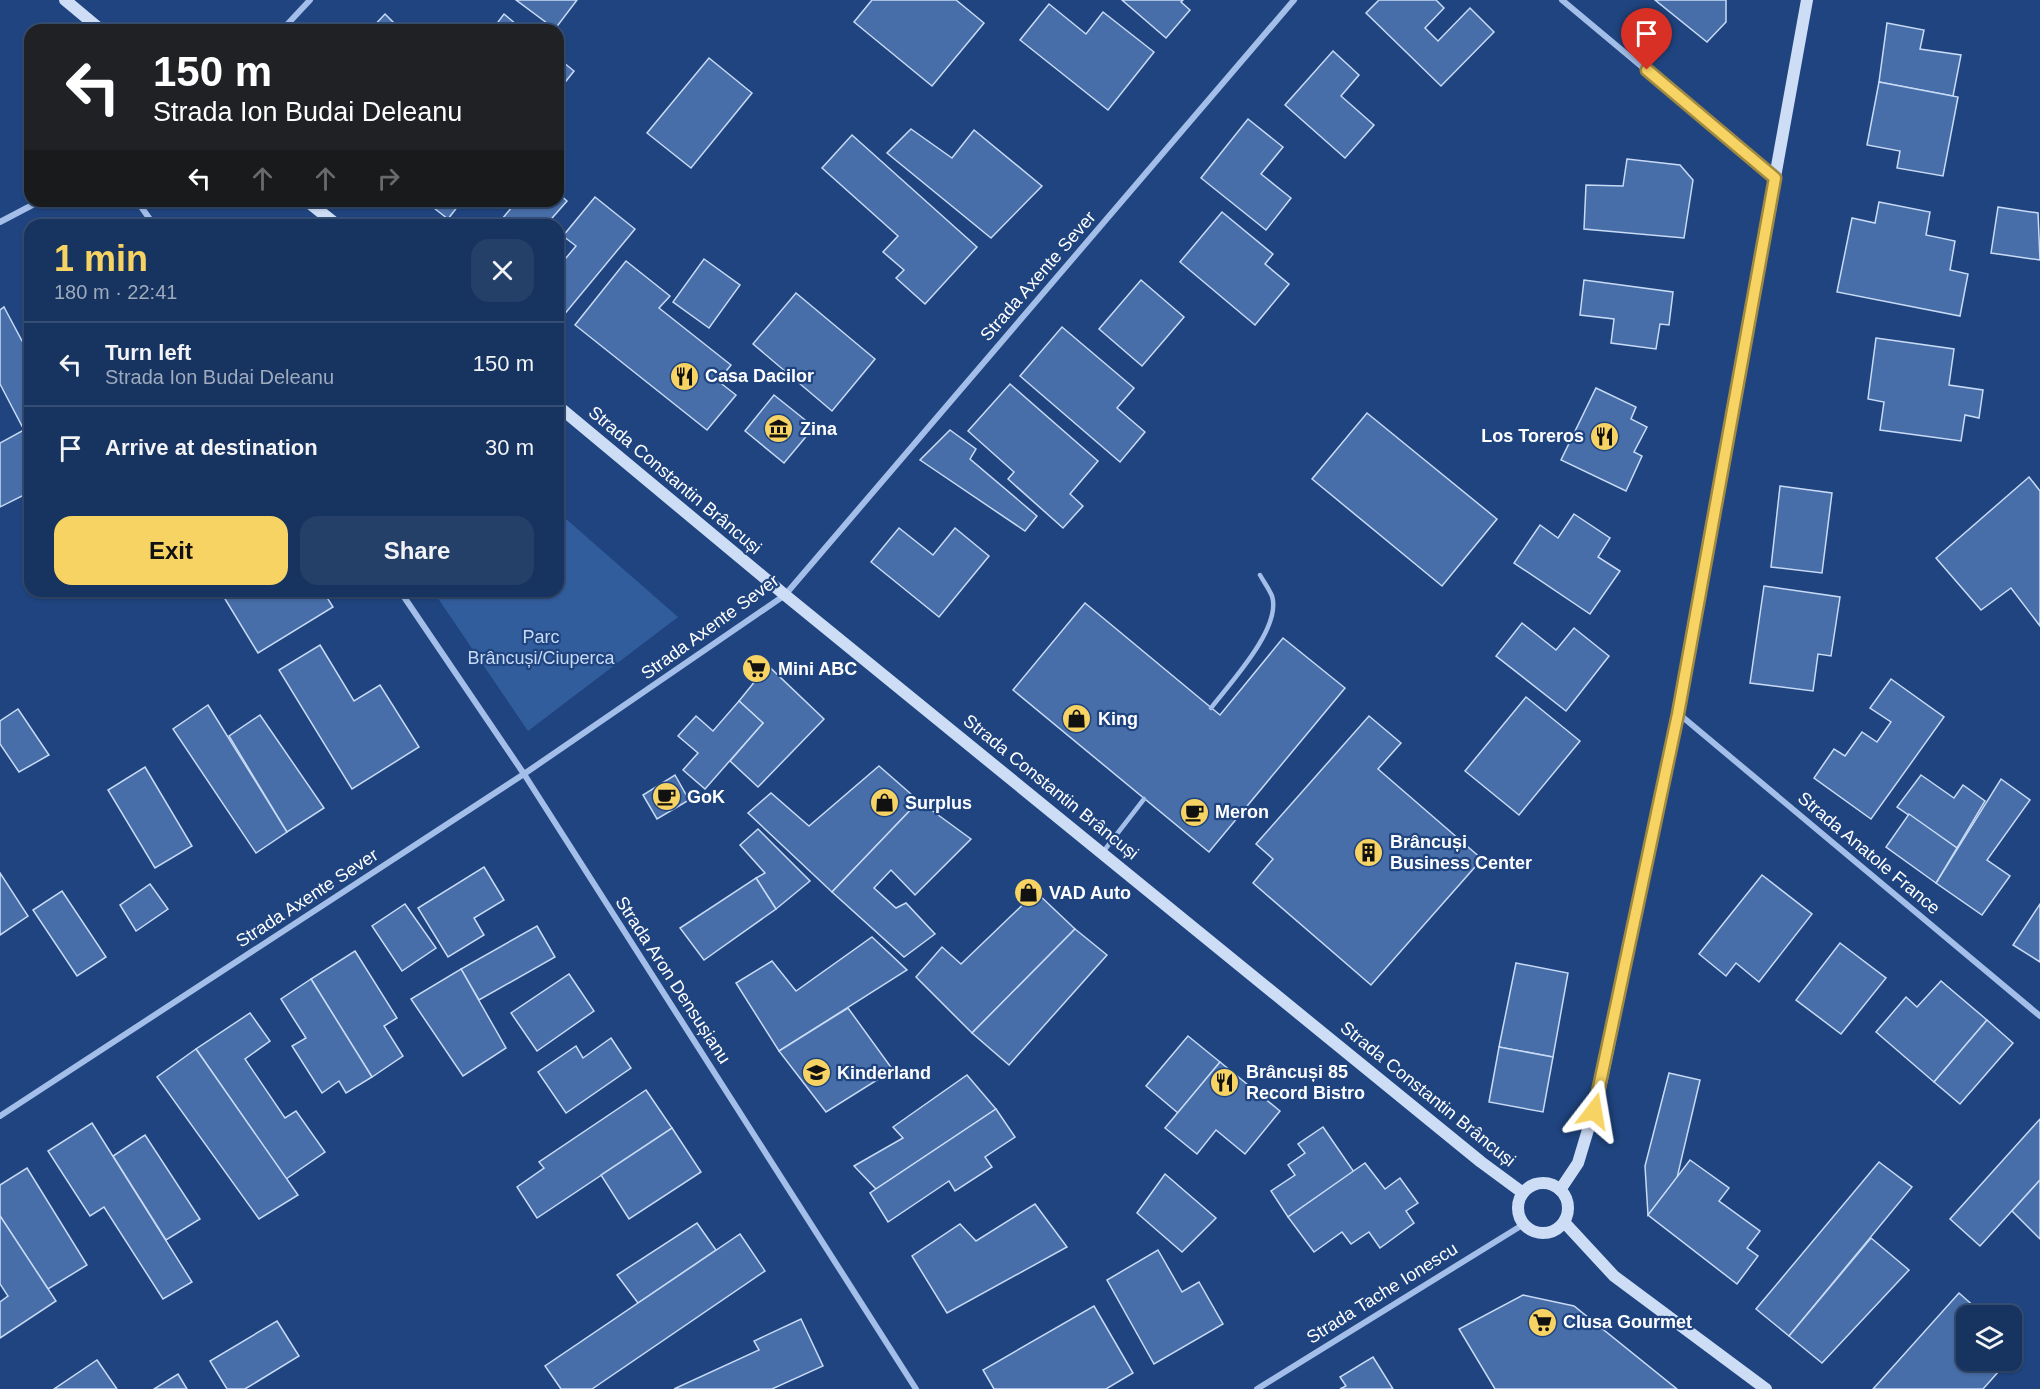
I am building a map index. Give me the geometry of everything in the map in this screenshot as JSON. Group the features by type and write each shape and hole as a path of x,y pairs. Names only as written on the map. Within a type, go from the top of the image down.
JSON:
{"main road":[{"path":"65,0 94,24"},
{"path":"1560,1190 1578,1163 1599,1093 1678,714 1807,0"},
{"path":"314,207 330,219"},
{"name":"Strada Constantin Brâncuși","path":"564,411 785,595 1481,1162 1524,1193"},
{"path":"1542,1183 1552,1184 1560,1190 1568,1206 1564,1222 1550,1232 1532,1229 1524,1224 1519,1214 1519,1204 1524,1193 1531,1186 1542,1183"},
{"path":"1564,1222 1614,1276 1766,1389"}],"street":[{"path":"288,24 310,0"},
{"name":"Strada Axente Sever","path":"0,1116 524,774 785,595 1294,0"},
{"path":"1562,0 1775,178"},
{"path":"0,222 29,207"},
{"name":"Strada Aron Densușianu","path":"404,597 524,774 916,1389"},
{"name":"Strada Anatole France","path":"1678,714 2040,1016"},
{"name":"Strada Tache Ionescu","path":"1257,1389 1524,1224"}],"lane":[{"path":"1211,708 1267,631 1272,615 1272,597 1260,576"},
{"path":"1103,852 1144,799"}],"green space":[{"name":"Parc Brâncuși/Ciuperca","path":"564,517 678,617 528,731 437,597 564,597"}],"building":[{"path":"516,0 577,0 559,24 548,24"},
{"path":"872,0 956,0 984,23 932,86 854,22"},
{"path":"1122,0 1183,0 1181,2 1190,10 1166,38"},
{"path":"1379,0 1436,0 1444,8 1425,28 1438,41 1470,8 1494,32 1441,86 1366,13"},
{"path":"1655,0 1726,0 1726,22 1707,42"},
{"path":"1049,4 1086,34 1103,12 1154,52 1108,110 1020,40"},
{"path":"385,14 395,24 376,24"},
{"path":"504,14 516,24 496,24"},
{"path":"1887,23 1924,30 1920,49 1961,55 1953,96 1879,82"},
{"path":"1333,51 1359,75 1341,96 1374,125 1345,158 1285,105"},
{"path":"709,58 752,93 691,168 647,133"},
{"path":"564,63 574,71 564,84"},
{"path":"1879,82 1958,97 1943,176 1897,168 1900,151 1867,145"},
{"path":"1248,119 1283,147 1261,174 1291,198 1266,230 1201,178"},
{"path":"911,129 952,158 974,130 1042,186 991,238 887,153"},
{"path":"852,135 977,247 925,304 896,278 904,270 883,252 898,236 822,168"},
{"path":"1627,159 1680,165 1693,180 1684,238 1584,229 1586,185 1623,186"},
{"path":"595,197 635,229 564,315 564,256 566,258 576,246 564,235"},
{"path":"1879,202 1930,212 1926,235 1955,241 1950,270 1968,274 1960,316 1837,292 1852,218 1875,223"},
{"path":"433,207 457,207 448,219"},
{"path":"512,207 562,207 551,219 502,219"},
{"path":"1998,207 2038,213 2040,260 1991,253"},
{"path":"1222,212 1273,254 1265,264 1289,284 1255,325 1180,262"},
{"path":"704,259 740,285 709,328 673,302"},
{"path":"626,261 670,296 659,308 731,365 718,381 736,395 707,430 575,325"},
{"path":"1141,280 1184,317 1142,366 1099,329"},
{"path":"1584,280 1673,292 1669,325 1660,324 1656,349 1611,343 1614,319 1580,315"},
{"path":"796,293 875,359 832,411 753,344"},
{"path":"4,307 24,345 24,430 0,384 0,310"},
{"path":"1062,327 1134,388 1117,408 1145,432 1120,462 1020,376"},
{"path":"1876,338 1954,349 1949,385 1983,390 1979,418 1965,415 1961,441 1880,430 1884,402 1868,399"},
{"path":"1010,384 1098,461 1070,494 1083,506 1063,528 1008,479 1014,472 968,431"},
{"path":"1596,388 1636,407 1631,419 1647,427 1634,452 1642,456 1626,491 1561,460"},
{"name":"Zina","path":"774,395 814,427 784,463 745,431"},
{"path":"1367,413 1497,519 1442,586 1312,479"},
{"path":"24,430 24,495 0,507 0,443"},
{"path":"950,430 976,449 970,459 1037,516 1025,531 920,460"},
{"path":"2029,477 2040,491 2040,626 2011,588 1981,610 1936,558"},
{"path":"1780,486 1832,493 1822,573 1771,567"},
{"path":"1574,514 1610,538 1598,557 1620,571 1590,614 1514,563 1540,525 1558,538"},
{"path":"899,528 933,555 955,528 989,556 939,617 871,562"},
{"path":"1764,586 1840,597 1831,656 1818,654 1813,691 1750,683"},
{"path":"224,597 327,597 333,607 258,653"},
{"path":"1085,603 1220,715 1283,638 1345,688 1209,852 1013,690"},
{"path":"1522,623 1556,650 1574,628 1609,656 1566,711 1496,656"},
{"path":"320,645 354,701 380,685 419,747 352,789 279,670"},
{"path":"760,658 824,719 758,787 730,761 763,723 739,701 756,680 747,668"},
{"path":"1891,679 1944,717 1871,819 1814,778 1834,749 1845,756 1862,732 1877,742 1891,722 1870,708"},
{"path":"1526,697 1580,741 1519,815 1465,771"},
{"path":"739,701 763,723 705,789 683,770 698,753 678,736 696,716 713,731"},
{"path":"208,705 287,832 256,853 173,729"},
{"path":"18,709 49,755 19,772 0,744 0,721"},
{"path":"260,715 324,808 287,832 229,736"},
{"name":"Brâncuși Business Center","path":"1369,716 1401,743 1378,769 1482,859 1371,985 1253,883 1273,859 1256,844"},
{"path":"879,766 919,801 832,892 748,813 771,793 809,826"},
{"path":"145,767 192,846 155,868 108,790"},
{"name":"GoK","path":"675,775 689,800 657,819 643,795"},
{"path":"1921,775 1954,798 1963,785 1985,801 1957,848 1897,807"},
{"path":"2001,779 2030,800 1987,860 2010,876 1982,915 1936,883"},
{"path":"919,801 971,839 915,895 891,870 874,888 896,908 906,903 935,934 904,957 832,892"},
{"path":"1909,814 1957,848 1936,883 1886,847"},
{"path":"758,829 810,881 776,909 756,878 765,873 740,845"},
{"path":"484,867 504,900 474,918 484,935 448,957 418,908"},
{"path":"0,873 28,916 0,935"},
{"path":"1762,875 1812,914 1759,982 1736,963 1726,976 1699,954"},
{"path":"756,878 776,909 704,960 680,928"},
{"path":"150,884 168,909 136,931 120,905"},
{"path":"62,891 106,957 77,976 33,910"},
{"path":"1036,892 1075,929 972,1033 916,977 942,947 961,964"},
{"path":"405,904 436,948 402,971 372,926"},
{"path":"2040,904 2040,962 2013,945"},
{"path":"537,926 555,957 479,1000 461,969"},
{"path":"1075,929 1107,955 1009,1065 972,1033"},
{"path":"872,937 907,970 779,1051 736,983 772,961 796,991"},
{"path":"1840,943 1886,978 1841,1034 1796,1000"},
{"path":"355,951 397,1018 384,1026 403,1056 372,1077 311,979"},
{"path":"1516,963 1568,973 1553,1057 1499,1047"},
{"path":"461,969 506,1048 463,1076 411,999"},
{"path":"569,974 594,1011 537,1051 511,1013"},
{"path":"311,979 372,1077 346,1093 339,1081 322,1093 292,1046 306,1038 281,999"},
{"path":"1941,981 1987,1020 1934,1082 1876,1032 1906,997 1917,1007"},
{"path":"848,1008 893,1070 826,1112 779,1051"},
{"path":"250,1013 270,1041 245,1059 285,1118 296,1111 325,1152 286,1179 196,1049"},
{"path":"1987,1020 2013,1043 1960,1104 1934,1082"},
{"path":"1188,1036 1220,1062 1178,1113 1146,1086"},
{"path":"611,1038 631,1068 566,1113 538,1072 576,1046 583,1058"},
{"path":"1499,1047 1553,1057 1543,1112 1489,1102"},
{"path":"196,1049 298,1195 259,1219 157,1077"},
{"path":"1220,1062 1280,1111 1245,1154 1216,1130 1197,1154 1165,1128"},
{"path":"1669,1073 1700,1080 1677,1178 1648,1215 1645,1166"},
{"path":"967,1075 996,1109 876,1189 854,1166 903,1138 893,1127"},
{"path":"646,1090 672,1128 537,1218 517,1187 544,1168 539,1162"},
{"path":"996,1109 1015,1137 985,1157 992,1167 955,1191 949,1181 888,1222 870,1193"},
{"path":"2040,1119 2040,1180 1980,1246 1950,1219"},
{"path":"92,1123 192,1282 163,1299 104,1207 90,1216 48,1151"},
{"path":"1323,1127 1354,1172 1288,1217 1271,1191 1295,1175 1288,1165 1305,1153 1298,1144"},
{"path":"672,1128 701,1172 629,1219 601,1175"},
{"path":"145,1135 200,1219 166,1240 113,1156"},
{"path":"1690,1160 1729,1188 1719,1201 1760,1231 1747,1248 1758,1256 1737,1284 1648,1215"},
{"path":"1879,1162 1912,1187 1789,1336 1756,1309"},
{"path":"1365,1163 1385,1189 1400,1178 1418,1203 1406,1211 1414,1223 1380,1248 1369,1232 1351,1244 1342,1232 1314,1252 1288,1217"},
{"path":"27,1168 87,1265 48,1289 0,1216 0,1185"},
{"path":"1165,1174 1216,1218 1182,1252 1137,1213"},
{"path":"2040,1180 2040,1239 2012,1211"},
{"path":"1035,1204 1067,1247 947,1313 912,1256 960,1224 976,1241"},
{"path":"0,1216 56,1301 0,1338 0,1302 8,1296 0,1284"},
{"path":"697,1223 716,1250 638,1303 617,1275"},
{"path":"740,1234 765,1271 592,1389 561,1389 545,1366"},
{"path":"1871,1238 1909,1270 1822,1363 1789,1336"},
{"path":"1158,1250 1182,1292 1199,1282 1223,1324 1154,1364 1107,1280"},
{"path":"1959,1293 1973,1305 1956,1305 1956,1371 1999,1371 1983,1389 1873,1389"},
{"path":"1523,1295 1574,1306 1677,1389 1495,1389 1459,1329"},
{"path":"1094,1306 1133,1373 1106,1389 994,1389 983,1370"},
{"path":"801,1319 823,1366 772,1389 674,1389 759,1350 754,1341"},
{"path":"277,1321 299,1356 245,1389 227,1389 210,1361"},
{"path":"1373,1357 1393,1389 1340,1389 1346,1386 1340,1377"},
{"path":"97,1360 117,1389 54,1389"},
{"path":"178,1374 187,1389 154,1389"}],"place":[{"name":"Casa Dacilor","path":"684,376"},
{"name":"Zina","path":"779,429"},
{"name":"Los Toreros","path":"1605,436"},
{"name":"Mini ABC","path":"757,669"},
{"name":"King","path":"1077,719"},
{"name":"GoK","path":"666,797"},
{"name":"Surplus","path":"884,803"},
{"name":"Meron","path":"1194,812"},
{"name":"Brâncuși Business Center","path":"1369,852"},
{"name":"VAD Auto","path":"1028,893"},
{"name":"Kinderland","path":"816,1073"},
{"name":"Brâncuși 85 Record Bistro","path":"1225,1082"},
{"name":"Clusa Gourmet","path":"1542,1322"}],"route":[{"path":"1594,1111 1678,714 1775,178 1647,70"}]}
